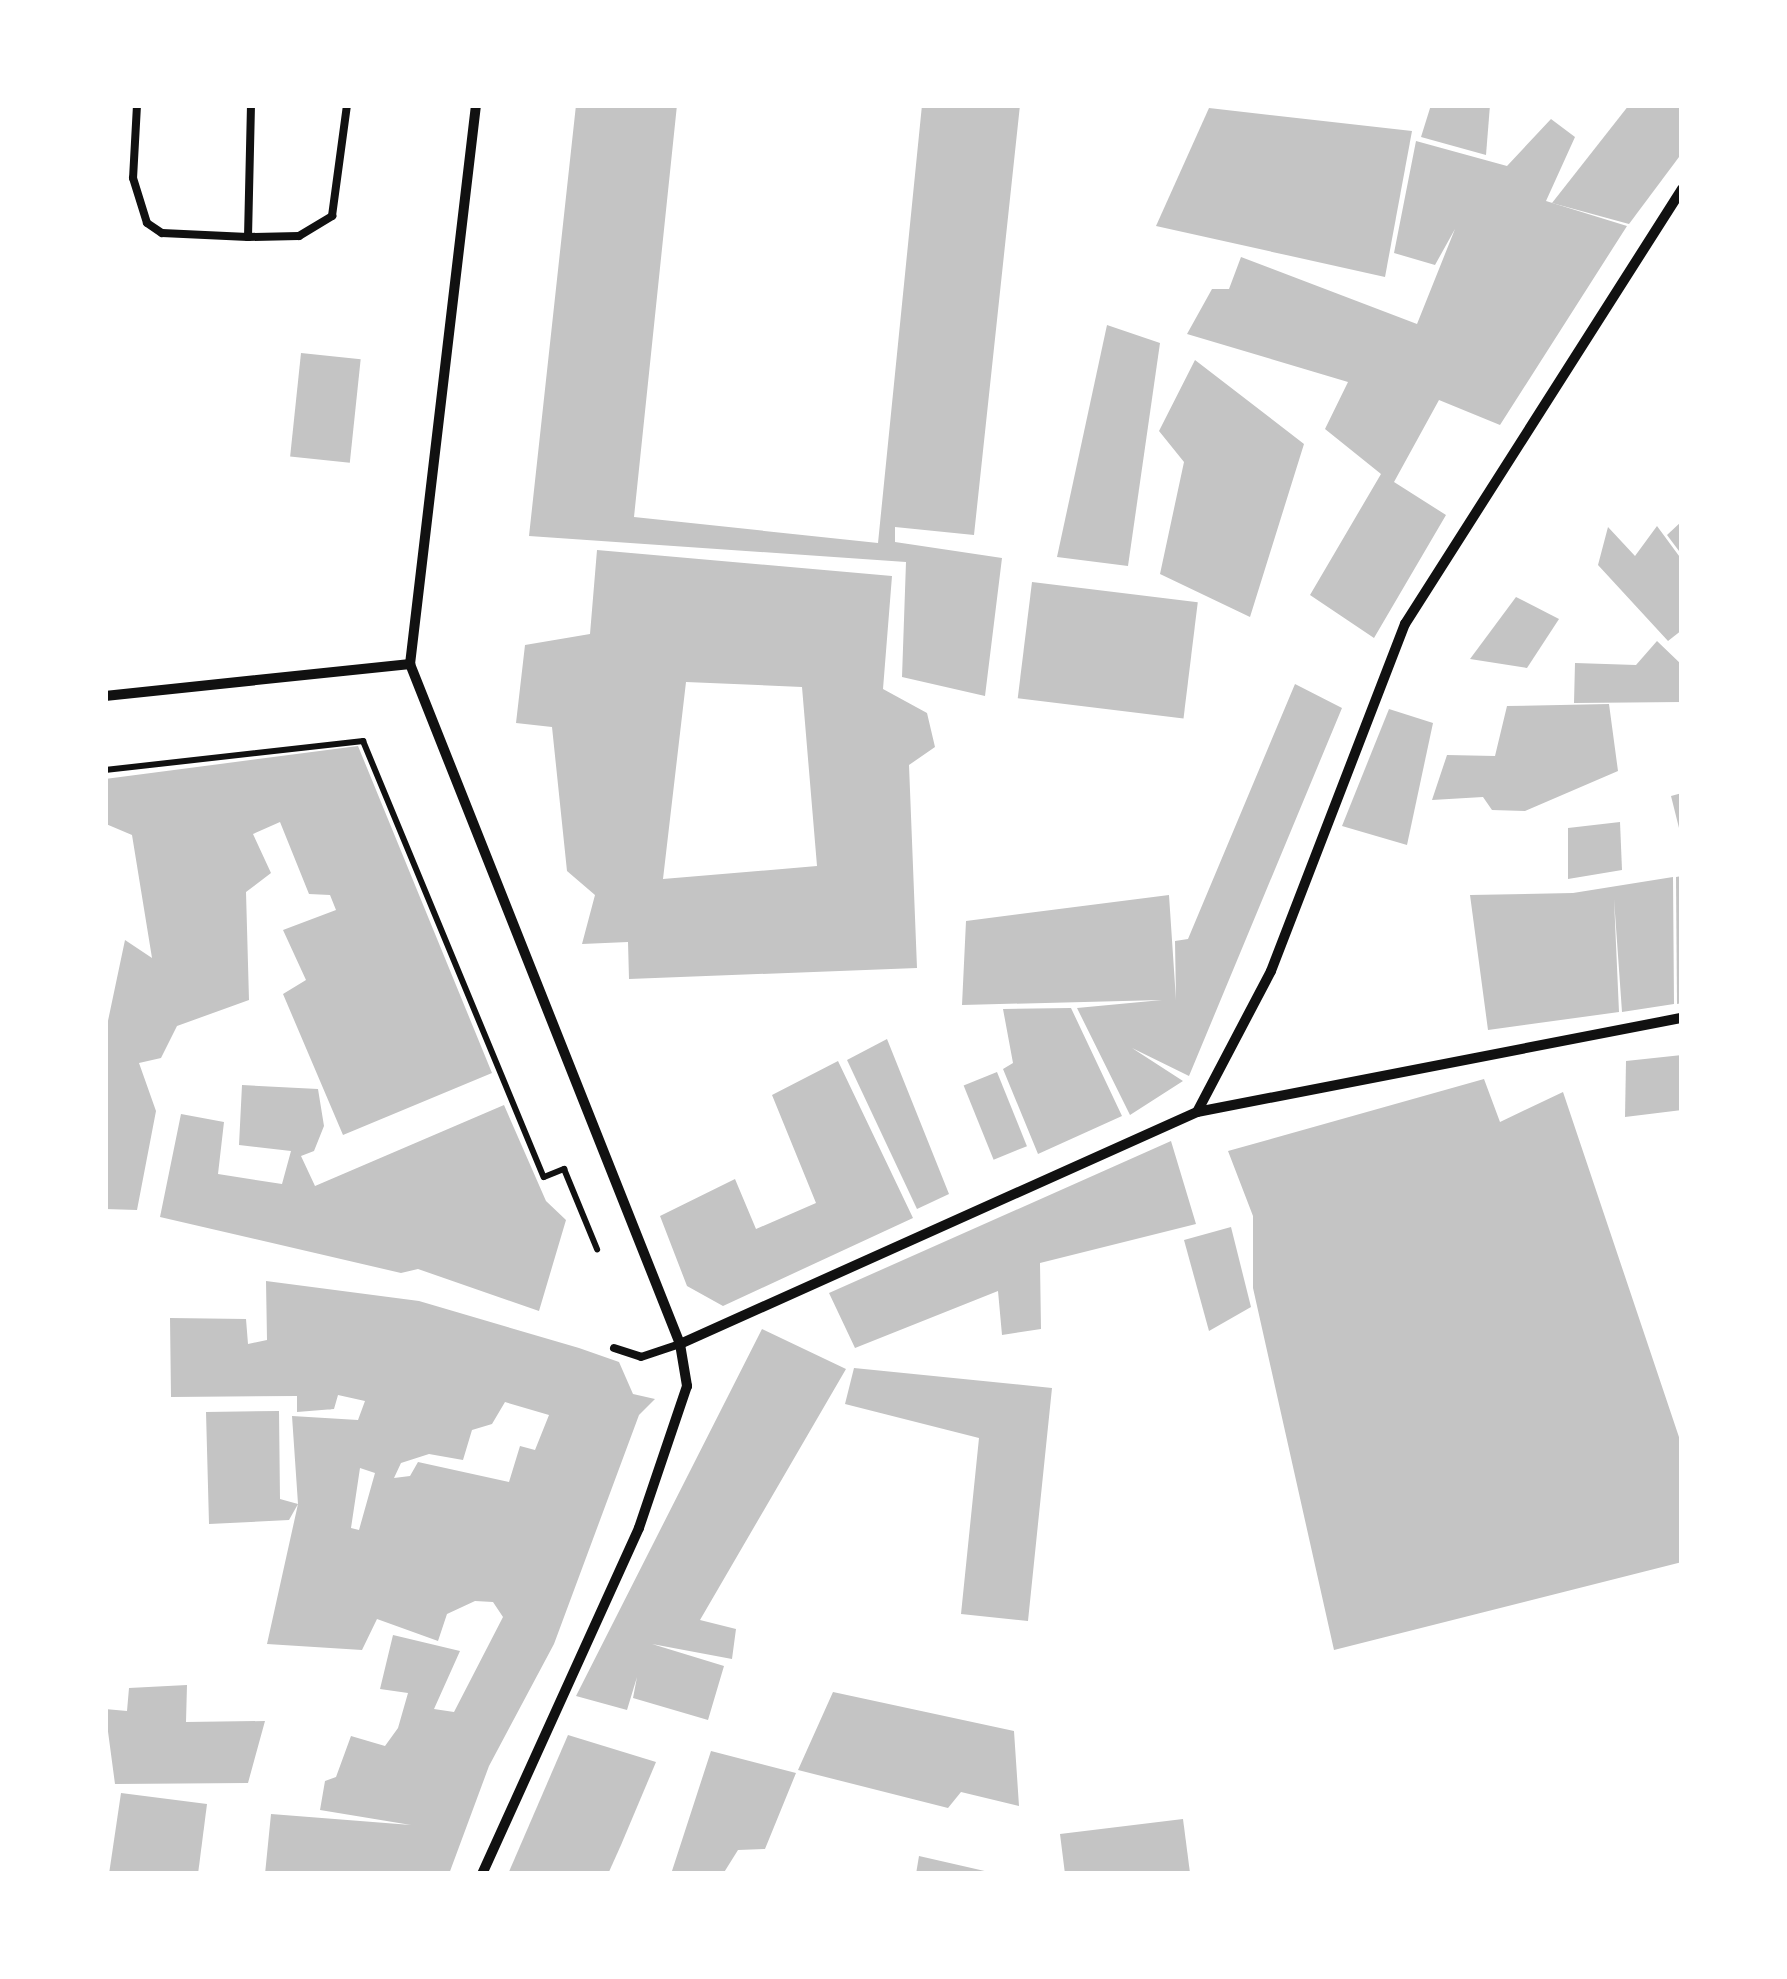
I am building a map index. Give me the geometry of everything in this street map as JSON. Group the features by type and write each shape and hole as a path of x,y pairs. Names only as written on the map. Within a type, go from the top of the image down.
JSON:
{"street":[{"path":"476,105 410,664 680,1344 687,1386 639,1528 482,1874"},
{"path":"1197,1112 1271,971 1405,624 1682,189"},
{"path":"105,696 410,664"},
{"path":"680,1344 1197,1112 1682,1018"}],"lane":[{"path":"137,105 133,178 147,223 162,233 248,237 299,236 332,216 347,105"},
{"path":"248,237 251,105"},
{"path":"614,1348 641,1357 680,1344"}],"path":[{"path":"105,770 363,741 544,1177 564,1168 599,1254"}],"building":[{"path":"576,105 677,105 634,517 878,543 922,105 1020,105 974,535 895,527 895,542 1002,558 985,696 902,677 906,562 529,536"},
{"path":"1431,105 1490,105 1486,155 1421,137"},
{"path":"1629,105 1682,105 1682,153 1629,224 1552,203"},
{"path":"1209,108 1412,131 1385,277 1156,226"},
{"path":"1551,119 1575,137 1546,201 1627,226 1500,425 1439,400 1394,482 1446,515 1374,638 1310,595 1381,474 1325,429 1348,382 1187,334 1212,289 1229,289 1241,257 1417,324 1455,229 1435,265 1394,253 1416,141 1507,166"},
{"path":"1107,325 1160,343 1128,566 1057,557"},
{"path":"301,353 361,359 350,463 290,456"},
{"path":"1195,360 1304,444 1250,617 1160,574 1184,462 1159,431"},
{"path":"1682,521 1682,555 1667,535"},
{"path":"1657,526 1682,560 1682,630 1668,641 1598,565 1608,527 1635,556"},
{"path":"597,550 892,576 883,689 927,713 935,747 909,765 917,968 629,979 628,942 582,944 595,895 567,871 552,727 516,723 525,645 590,634","holes":["686,682 802,687 817,866 663,879"]},
{"path":"1032,582 1198,602 1183,718 1018,698"},
{"path":"1516,597 1559,619 1527,668 1470,659"},
{"path":"1657,641 1682,665 1682,702 1574,703 1575,663 1636,665"},
{"path":"1295,684 1342,708 1189,1076 1132,1048 1183,1081 1130,1115 1077,1008 1162,1000 962,1005 966,921 1169,895 1176,1000 1175,941 1188,939"},
{"path":"1609,704 1618,771 1525,811 1492,810 1483,797 1432,800 1447,755 1495,756 1507,706"},
{"path":"1389,709 1433,723 1407,845 1342,826"},
{"path":"358,746 492,1073 343,1135 283,994 306,980 283,930 336,910 330,895 309,894 280,822 253,834 271,873 246,892 249,1000 177,1026 161,1058 139,1063 156,1111 137,1210 105,1209 105,1035 125,940 152,958 132,835 106,824 105,779"},
{"path":"1682,793 1682,836 1681,836 1671,796"},
{"path":"1620,822 1622,870 1568,879 1568,828"},
{"path":"1682,876 1682,1003 1677,1004 1676,877"},
{"path":"1673,877 1674,1004 1622,1012 1614,899 1619,1012 1488,1030 1470,895 1573,893"},
{"path":"1071,1008 1122,1116 1038,1154 1003,1069 1013,1063 1003,1009"},
{"path":"887,1039 949,1194 917,1209 847,1060"},
{"path":"1682,1055 1682,1110 1625,1117 1626,1061"},
{"path":"838,1061 913,1218 723,1306 687,1286 660,1216 735,1179 756,1229 816,1203 772,1095"},
{"path":"997,1072 1027,1146 994,1160 964,1085"},
{"path":"1484,1079 1500,1122 1563,1092 1682,1446 1682,1562 1334,1650 1253,1288 1253,1216 1228,1151"},
{"path":"242,1085 318,1089 324,1126 314,1151 301,1156 315,1186 504,1105 546,1201 566,1220 539,1311 418,1269 401,1273 160,1217 181,1114 224,1122 218,1174 282,1184 291,1151 239,1145"},
{"path":"1171,1141 1196,1224 1040,1263 1041,1329 1002,1335 998,1291 855,1348 829,1293"},
{"path":"1231,1227 1251,1307 1209,1331 1184,1240"},
{"path":"266,1281 419,1301 619,1362 633,1394 655,1399 639,1415 554,1644 489,1766 449,1874 265,1874 271,1814 411,1825 320,1810 325,1781 336,1777 351,1736 385,1746 398,1728 408,1693 380,1689 393,1635 460,1651 434,1709 454,1712 503,1617 493,1602 475,1601 447,1614 438,1641 377,1619 362,1650 267,1644 298,1504 292,1416 358,1420 365,1401 338,1395 334,1409 297,1412 297,1396 171,1397 170,1318 246,1319 248,1344 267,1340","holes":["505,1402 549,1415 535,1450 520,1446 509,1482 418,1462 410,1476 394,1478 401,1463 429,1454 463,1460 472,1430 492,1424","360,1468 375,1473 359,1530 351,1528"]},
{"path":"762,1329 846,1369 700,1620 736,1629 732,1659 652,1644 724,1666 708,1720 633,1698 637,1677 627,1710 576,1696"},
{"path":"854,1368 1052,1388 1028,1621 961,1614 979,1438 845,1404"},
{"path":"279,1411 280,1499 298,1504 289,1520 209,1524 206,1412"},
{"path":"187,1685 186,1722 265,1721 248,1783 115,1784 105,1709 127,1711 129,1688"},
{"path":"833,1692 1014,1731 1019,1806 961,1792 948,1808 798,1770"},
{"path":"568,1735 656,1762 621,1845 608,1874 508,1874"},
{"path":"711,1751 796,1773 765,1849 738,1850 723,1874 671,1874"},
{"path":"121,1793 207,1804 198,1874 109,1874"},
{"path":"1183,1819 1190,1873 1065,1874 1060,1834"},
{"path":"919,1856 989,1872 989,1874 916,1874"}]}
